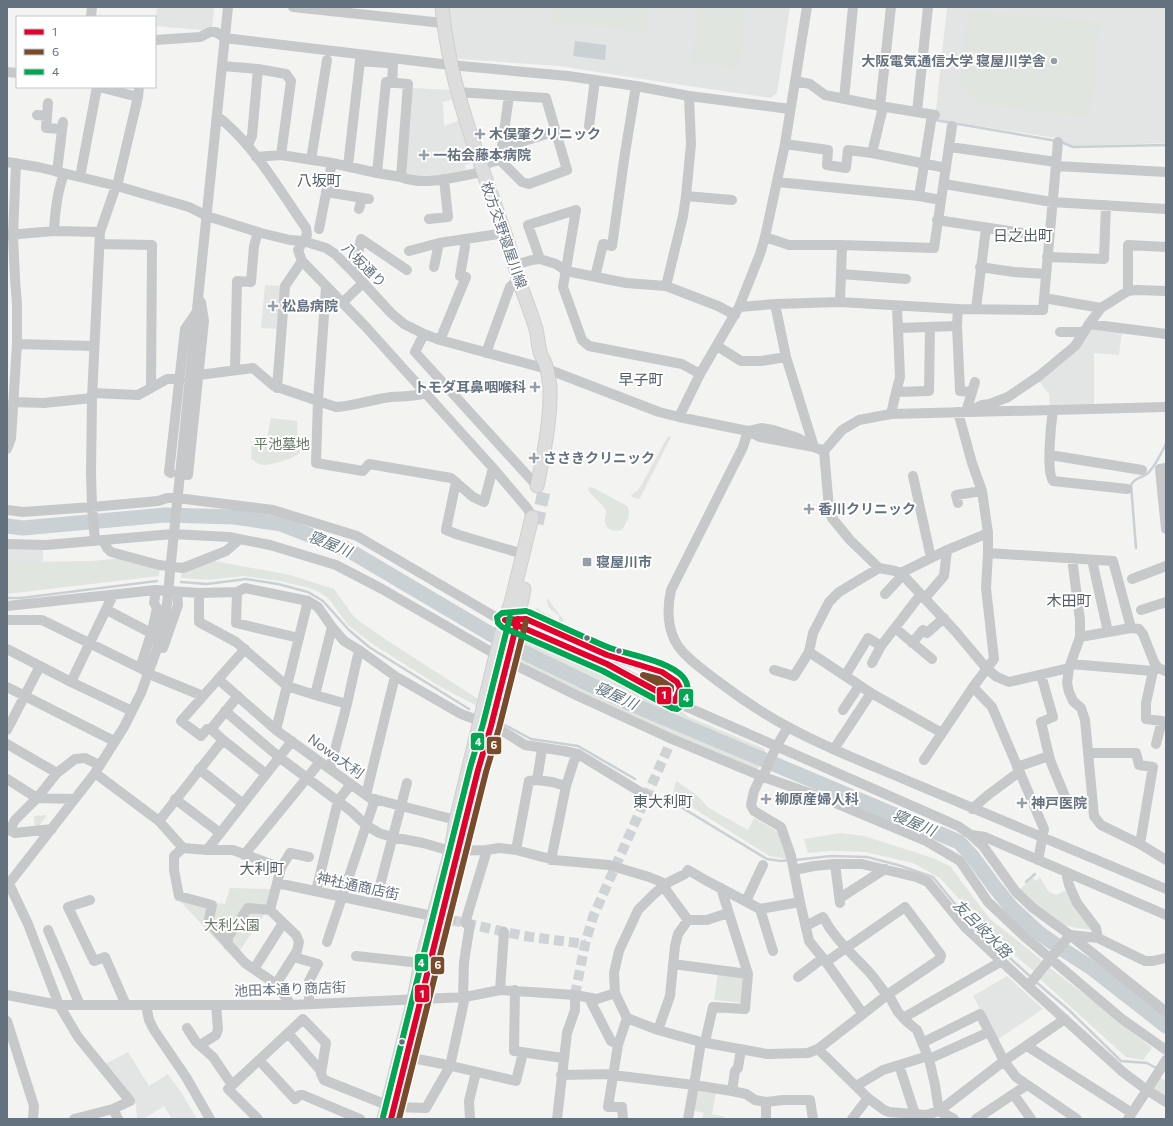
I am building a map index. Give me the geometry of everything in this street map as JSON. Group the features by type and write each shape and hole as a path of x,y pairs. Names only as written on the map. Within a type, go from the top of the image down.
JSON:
{"main road":[{"name":"枚方交野寝屋川線","path":"442,7 450,65 482,168 536,329 541,356 545,361 547,369 550,386 549,417 541,488"},
{"path":"512,624 511,603 523,554 534,520"},
{"path":"454,851 456,820 485,724 502,655 512,624 534,520"},
{"path":"391,1110 418,998 442,918 454,851 478,770 485,724"},
{"path":"384,1119 391,1110 407,1057 418,998 422,963 442,918"}],"street":[{"path":"147,672 151,633 157,608 154,603 160,590 168,564 174,531 228,7"},
{"path":"293,7 380,12 443,23"},
{"path":"679,417 700,374 737,311 760,254 785,144 807,7"},
{"path":"844,99 853,7"},
{"path":"872,153 881,109 891,7"},
{"path":"917,112 928,7"},
{"path":"156,40 200,37 210,32 216,32 225,38 386,60 568,76 636,86 689,96 790,108"},
{"path":"311,160 327,60"},
{"path":"348,166 360,61 386,60 393,64 392,83"},
{"path":"222,66 258,69 286,74 291,81 280,155"},
{"path":"248,145 252,136 258,69"},
{"path":"589,126 595,80"},
{"path":"795,81 810,84 825,95 881,109 934,115 919,196"},
{"path":"377,173 386,82 408,84 401,177"},
{"path":"595,277 603,244 612,246 636,86"},
{"path":"80,177 98,88"},
{"path":"106,88 139,92 116,186 100,232 92,395 92,510 97,538 111,552 159,565 168,564 183,568 226,552 240,539"},
{"path":"458,92 546,98 567,170 529,184 522,182 500,160"},
{"path":"500,160 509,96"},
{"path":"666,286 683,216 686,196 690,144 689,96"},
{"path":"48,103 46,128 62,126 60,173 54,231"},
{"path":"37,115 47,116"},
{"path":"217,116 230,126 248,145 306,228 307,235 298,250 302,261 365,326 493,468 527,508 534,520"},
{"path":"764,238 789,245 934,248 950,148 952,126"},
{"path":"502,148 556,131"},
{"path":"515,265 540,259 556,264 566,271 626,283 666,286 718,306 737,311 775,304 840,302 958,309 1042,310 1058,142"},
{"path":"785,144 828,150 827,165 846,168 848,150 872,153 946,168"},
{"path":"950,148 1056,164 1166,172"},
{"path":"256,157 280,155 348,166 401,177 408,180 424,181 444,179 482,168 500,160"},
{"path":"7,448 11,439 14,340 17,304 10,235 12,162"},
{"name":"八坂通り","path":"12,162 116,186 189,207 207,216 258,232 290,240 303,241 326,248 335,254 364,282 391,313 404,324 424,334 440,340 547,369 659,412 748,431 761,428 773,430 798,438 814,448 824,451"},
{"path":"319,229 332,163"},
{"path":"429,219 448,217 444,179"},
{"path":"776,184 919,196 941,200"},
{"path":"944,184 1052,202 1166,209"},
{"path":"326,192 365,199 359,209"},
{"path":"686,196 732,200"},
{"path":"1047,257 1104,259 1106,205"},
{"path":"540,259 528,226 576,210 563,287 582,340 589,346 682,364 700,374"},
{"path":"938,220 1049,238"},
{"path":"976,309 986,228"},
{"path":"10,235 54,231 100,232"},
{"path":"235,370 237,281 251,282 254,246 258,232"},
{"path":"409,251 439,243 505,233"},
{"path":"354,273 361,239 407,270"},
{"path":"440,340 466,277 460,276 465,247 464,239"},
{"path":"434,267 439,243"},
{"path":"100,244 152,245 151,388"},
{"path":"840,302 842,245"},
{"path":"1128,291 1128,245 1166,247"},
{"path":"277,388 285,286 302,261"},
{"path":"980,267 1014,272 1046,274"},
{"path":"841,274 906,279"},
{"path":"486,353 510,287 519,278"},
{"path":"342,303 364,282"},
{"path":"326,287 318,400 316,463 363,471 369,464 451,478 473,496 484,502 493,468"},
{"path":"186,475 188,475 204,321 199,289"},
{"path":"962,412 982,404 990,404 1008,397 1039,376 1075,346 1101,308 1128,291 1166,291"},
{"path":"1044,298 1101,308"},
{"path":"775,304 786,357 814,448"},
{"path":"891,414 900,377 897,306"},
{"path":"958,309 957,326 960,391 972,392"},
{"path":"171,473 169,472 185,329 196,311"},
{"path":"898,328 957,326"},
{"path":"896,392 929,391 930,327"},
{"path":"1060,332 1086,328 1166,334"},
{"path":"424,334 415,352 541,488"},
{"path":"14,340 94,346"},
{"path":"717,346 741,361 761,361 786,357"},
{"path":"199,375 253,368 277,388 336,407 391,397 417,396 425,393"},
{"path":"13,402 44,402 92,395 138,395 167,379 180,379"},
{"path":"924,760 973,687 994,659 986,588 988,534 982,491 972,463 962,412 972,392 975,382"},
{"path":"1161,670 1070,666 1041,675 1009,682 998,677 987,669 944,618 900,573 879,568 850,540 832,518 829,508 824,451 842,430 859,420 891,414 1166,407"},
{"path":"1052,410 1050,455 1051,478 1053,481 1127,489"},
{"path":"748,431 743,447 671,590 668,613 672,631 677,645 687,656 733,692 788,727 834,749 972,809 1166,889"},
{"path":"1050,455 1142,470"},
{"path":"1166,468 1160,469 1166,529"},
{"path":"913,476 931,558"},
{"path":"456,482 446,530 523,554"},
{"path":"958,503 956,494 982,491"},
{"path":"7,510 23,512 92,510 158,501 167,498 177,502 273,510 357,536 499,619 607,664 675,701 775,748 958,826 983,846 1016,892 1033,908 1166,1012"},
{"path":"7,544 46,545 97,538 174,531 228,537 270,545 336,565 578,696 672,739 763,774 926,842 960,861 988,902 1025,937 1122,1018 1166,1050"},
{"path":"900,573 947,550 988,534"},
{"path":"872,663 881,646 895,628 923,596 944,576 947,550"},
{"path":"988,553 1113,561 1131,628"},
{"path":"1072,558 1080,620 1080,638 1070,666 1067,683 1073,701 1080,708 1085,720 1094,816 1101,825 1140,844 1166,860"},
{"path":"1092,560 1108,632"},
{"path":"74,1119 113,1109 130,1101 78,1038 59,1005 28,924 8,885 97,769 124,727 132,711 157,649 167,604 168,564"},
{"path":"1132,579 1166,566"},
{"path":"774,670 794,676 809,652 813,633 829,602 839,592 879,568"},
{"path":"885,594 899,579 900,573"},
{"path":"7,606 160,590 199,593 237,592 245,588 308,601 318,607 344,641 395,676 461,714 496,727 525,745 578,754 647,796"},
{"path":"147,672 178,605 177,592"},
{"path":"237,592 236,623 299,638"},
{"path":"199,593 199,622 236,642 287,686 347,704"},
{"path":"71,682 114,595"},
{"path":"276,730 308,601"},
{"path":"1141,610 1166,602"},
{"path":"107,610 151,633"},
{"path":"912,643 923,630 927,633 944,618"},
{"path":"512,624 526,619 607,655 662,672 677,682 680,688 675,701"},
{"path":"7,620 42,620 147,672 203,696"},
{"path":"315,695 332,627"},
{"path":"895,628 932,659"},
{"path":"1080,638 1131,628 1139,629 1143,634 1154,662 1161,670"},
{"path":"846,676 868,638 881,646"},
{"path":"7,649 132,711"},
{"path":"238,696 211,729 207,729 200,736 181,721 245,649"},
{"path":"330,769 359,650"},
{"path":"809,652 859,686 942,733"},
{"path":"607,655 645,684"},
{"path":"8,726 40,666"},
{"path":"1156,744 1162,721 1146,719 1146,703 1161,670"},
{"path":"1041,675 1053,717 1041,722 1049,756 1066,799"},
{"path":"326,942 366,825 370,797 395,676"},
{"name":"Nowa大利","path":"218,679 276,730 370,797 456,820"},
{"path":"843,710 859,686"},
{"path":"973,687 992,707 1044,829 1038,860"},
{"path":"7,688 114,741"},
{"path":"834,749 871,693"},
{"path":"225,711 279,757 351,811 366,825 379,833 454,851 499,848 516,850 552,860 609,865 649,876 664,885 688,920"},
{"path":"788,727 775,748 754,791 751,805 754,811 781,827 791,856 809,941 863,1014"},
{"path":"211,729 266,774"},
{"path":"159,821 223,740"},
{"path":"207,850 292,741"},
{"path":"7,744 57,773"},
{"path":"538,780 542,749"},
{"path":"1088,753 1136,753 1139,765 1153,767 1140,844"},
{"path":"552,860 566,786 578,754"},
{"path":"972,809 1018,770 1049,756"},
{"path":"52,829 15,833 9,830 15,820 37,798 57,773 75,759 85,758 159,821 183,848 234,850 281,868"},
{"path":"244,854 320,762"},
{"path":"199,769 243,804"},
{"path":"7,779 37,798 74,799"},
{"path":"516,850 529,781 538,780 566,786"},
{"path":"375,904 406,783"},
{"path":"316,891 338,801 350,784"},
{"path":"175,799 220,833"},
{"path":"971,835 985,837 1166,916"},
{"path":"183,848 174,856 174,870 179,896 212,905 209,920 211,925 245,963 276,984 291,1005"},
{"path":"258,1119 228,1089 303,1019 326,1043 321,1074 324,1080 391,1110 426,1108 450,1066 464,997 464,962 467,924 487,850"},
{"path":"270,910 281,868 290,853 309,857"},
{"path":"794,869 835,864 862,864 916,877 928,882 965,927 1028,986 1124,1073 1166,1102"},
{"path":"835,864 840,902 885,869"},
{"path":"746,901 763,865"},
{"path":"798,977 845,948 905,907 941,955 940,959 888,995 818,1049 808,1053 767,1054 703,1042 658,1030 627,1018 615,994 614,973 619,951 638,910 664,885 685,874 688,870 760,909 800,902"},
{"path":"1066,872 1068,885 1077,903 1096,928 1098,938"},
{"name":"神社通商店街","path":"277,883 442,918"},
{"path":"688,1119 703,1042 713,1007 745,1010 748,974 721,888"},
{"path":"90,900 68,907 94,961 105,957 126,1005"},
{"path":"228,945 228,938 248,908 270,910 296,935 299,942 297,952 276,984"},
{"path":"760,909 773,951"},
{"path":"688,920 707,920 728,913"},
{"path":"806,926 823,917 829,929 845,948 870,972 888,995 898,1012 917,1030 928,1057 939,1111"},
{"path":"658,1030 670,996 675,946 678,934 688,920"},
{"path":"254,969 283,923"},
{"path":"48,930 80,1005"},
{"path":"500,990 504,932"},
{"path":"1028,986 1069,937"},
{"path":"1069,937 1098,938 1145,961 1166,958"},
{"path":"356,956 422,963"},
{"path":"294,957 318,964 309,981 309,1004"},
{"path":"903,1018 1002,961"},
{"path":"673,964 748,974"},
{"name":"池田本通り商店街","path":"7,995 59,1005 291,1005 464,997 500,990 515,990 574,994 594,1001"},
{"path":"515,990 514,1051 563,1058"},
{"path":"557,1119 567,1033 575,1010 574,994"},
{"path":"575,1010 594,1001 615,994"},
{"path":"594,1001 611,1041 618,1045"},
{"path":"146,1005 149,1020 154,1030 186,1077 210,1119"},
{"path":"200,1045 216,1035 218,1029 216,1005"},
{"path":"922,1043 980,1014 1004,1061 1016,1077 1077,1119"},
{"path":"623,1119 622,1107 608,1106 618,1045 627,1018"},
{"path":"818,1049 868,1098 884,1110 922,1116 939,1111 1004,1061 1065,1019"},
{"path":"7,1021 34,1106 33,1119"},
{"path":"188,1028 196,1042 213,1057 232,1085"},
{"path":"856,1086 883,1070 928,1057 989,1032"},
{"path":"288,1033 322,1071"},
{"path":"1027,1046 1131,1117 1164,1062"},
{"path":"732,1092 735,1071 738,1068 740,1049"},
{"path":"407,1057 516,1081 523,1053"},
{"path":"258,1060 295,1099 300,1095 303,1095 360,1119"},
{"path":"898,1065 922,1116"},
{"path":"470,1119 469,1101 476,1072"},
{"path":"561,1075 613,1074 746,1094 755,1100 766,1102 783,1100 810,1100 813,1119"},
{"path":"976,1119 1027,1085"},
{"path":"1014,1095 1031,1119"},
{"path":"852,1119 868,1098"},
{"path":"766,1102 766,1119"},
{"path":"113,1109 118,1119"},
{"path":"939,1111 954,1119"}],"shaded area":[{"path":"157,7 214,7 212,31 156,26"},
{"path":"447,7 790,7 777,93 771,98 559,66 460,59 453,55"},
{"name":"大阪電気通信大学 寝屋川学舎","path":"947,7 1166,7 1166,143 1073,146 1055,138 935,119"},
{"path":"575,41 606,45 605,60 573,56"},
{"path":"414,88 452,90 455,99 443,102 444,126 460,120 475,162 465,165 466,173 424,179 405,174 410,92"},
{"path":"265,285 282,286 278,329 261,328"},
{"path":"1089,327 1122,332 1119,355 1094,353 1094,405 1050,406 1049,394 1038,380"},
{"path":"7,547 43,548 43,562 7,565"},
{"path":"1007,976 1043,1009 997,1040 973,996"},
{"path":"128,1052 149,1086 168,1074 183,1095 197,1119 172,1119 164,1106 144,1119 137,1119 136,1105 105,1064"}],"green space":[{"path":"553,7 649,7 647,32 551,22"},
{"path":"697,7 747,7 739,69 690,63"},
{"path":"967,10 1101,21 1090,118 985,105 959,86"},
{"name":"平池墓地","path":"271,418 297,421 300,453 282,461 261,465 251,459 252,443 266,443"},
{"path":"668,436 671,437 640,498 638,499 632,497 631,495 638,490 642,484"},
{"path":"590,487 627,506 629,515 622,530 614,531 609,529 606,525 606,511 588,490"},
{"path":"122,558 160,569 159,576 7,594 7,562 92,561"},
{"path":"209,560 290,575 334,589 355,618 478,699 477,706 439,686 371,643 349,626 329,599 319,592 280,581 244,576 208,580 181,578 182,569"},
{"path":"547,598 564,620 559,627 556,626 559,622 559,615 549,606"},
{"path":"537,607 552,617 554,619 553,622 550,623 532,615 536,611"},
{"path":"529,635 602,667 640,687 652,698 677,708 689,717 765,749 764,758 761,764 756,770 667,734 515,662"},
{"path":"638,671 658,676 674,687 674,692 651,682"},
{"path":"676,781 689,789 707,807 748,830 754,818 778,832 787,859 769,856 673,794"},
{"path":"47,815 39,826 35,827 34,816"},
{"path":"841,833 864,836 933,858 950,866 989,918 1044,962 1036,973 985,930 940,878 913,863 865,852 831,851 808,853 804,839"},
{"path":"1040,877 1048,891 1056,895 1069,889 1092,930 1062,924 1042,912 1019,890 1033,878 1036,881"},
{"name":"大利公園","path":"230,888 271,889 266,912 234,959 179,900 225,904"},
{"path":"1050,968 1152,1048 1143,1060 1126,1057 1040,979"},
{"path":"718,973 746,976 745,1003 714,1000"},
{"path":"1159,1077 1166,1081 1166,1098 1155,1091 1153,1087"},
{"path":"701,1088 716,1091 712,1114 725,1117 724,1119 702,1119 704,1113 691,1110 695,1091"}],"waterway":[{"path":"935,120 1057,141"},
{"path":"1061,142 1073,147 1166,145"},
{"path":"1136,548 1131,485 1135,480 1147,474 1152,469 1166,444"},
{"name":"寝屋川","path":"7,526 23,528 165,515 234,517 281,524 350,551 511,646 622,700 959,842 972,856 1011,907 1038,932 1093,969 1166,1026"},
{"path":"181,582 207,584 246,579 278,584 308,592 323,601 349,630 369,647 469,709"},
{"path":"7,598 21,598 157,581"},
{"path":"501,723 531,739 578,746 635,779"},
{"name":"友呂岐水路","path":"666,798 767,859 781,861 790,860"},
{"name":"友呂岐水路","path":"795,860 831,856 867,857 898,865 933,877 969,921 1032,978"},
{"path":"1026,882 1035,874"},
{"name":"友呂岐水路","path":"1036,982 1069,1010 1121,1061 1147,1063 1158,1069"}],"tunnel":[{"path":"537,524 544,491"},
{"path":"575,995 585,944 593,917 672,739"},
{"path":"451,920 524,936 585,944"}],"transit line":[{"name":"4","path":"526,611 502,613 497,617 498,623 502,627 603,671 672,708 677,709 684,703 688,689 683,677 677,671 649,659 610,648 529,612"},
{"name":"4","path":"383,1117 470,768 483,724 510,617"},
{"name":"1","path":"391,1119 478,770 491,726 518,619"},
{"name":"1","path":"526,619 607,655 662,672 677,682 680,688 675,701 607,664 505,620 526,619"},
{"name":"6","path":"399,1119 486,772 499,728 526,621"},
{"name":"6","path":"643,675 659,679 671,687 671,690 643,675"}],"place":[{"name":"大阪電気通信大学 寝屋川学舎","path":"1054,61"},
{"name":"木俣肇クリニック","path":"480,134"},
{"name":"一祐会藤本病院","path":"424,155"},
{"name":"松島病院","path":"273,306"},
{"name":"トモダ耳鼻咽喉科","path":"535,387"},
{"name":"ささきクリニック","path":"534,458"},
{"name":"香川クリニック","path":"809,509"},
{"name":"寝屋川市","path":"587,562"},
{"name":"柳原産婦人科","path":"766,799"},
{"name":"神戸医院","path":"1022,803"}],"district":[{"name":"八坂町","path":"319,181"},
{"name":"日之出町","path":"1023,236"},
{"name":"早子町","path":"641,380"},
{"name":"木田町","path":"1069,601"},
{"name":"東大利町","path":"663,802"},
{"name":"大利町","path":"262,869"}]}
